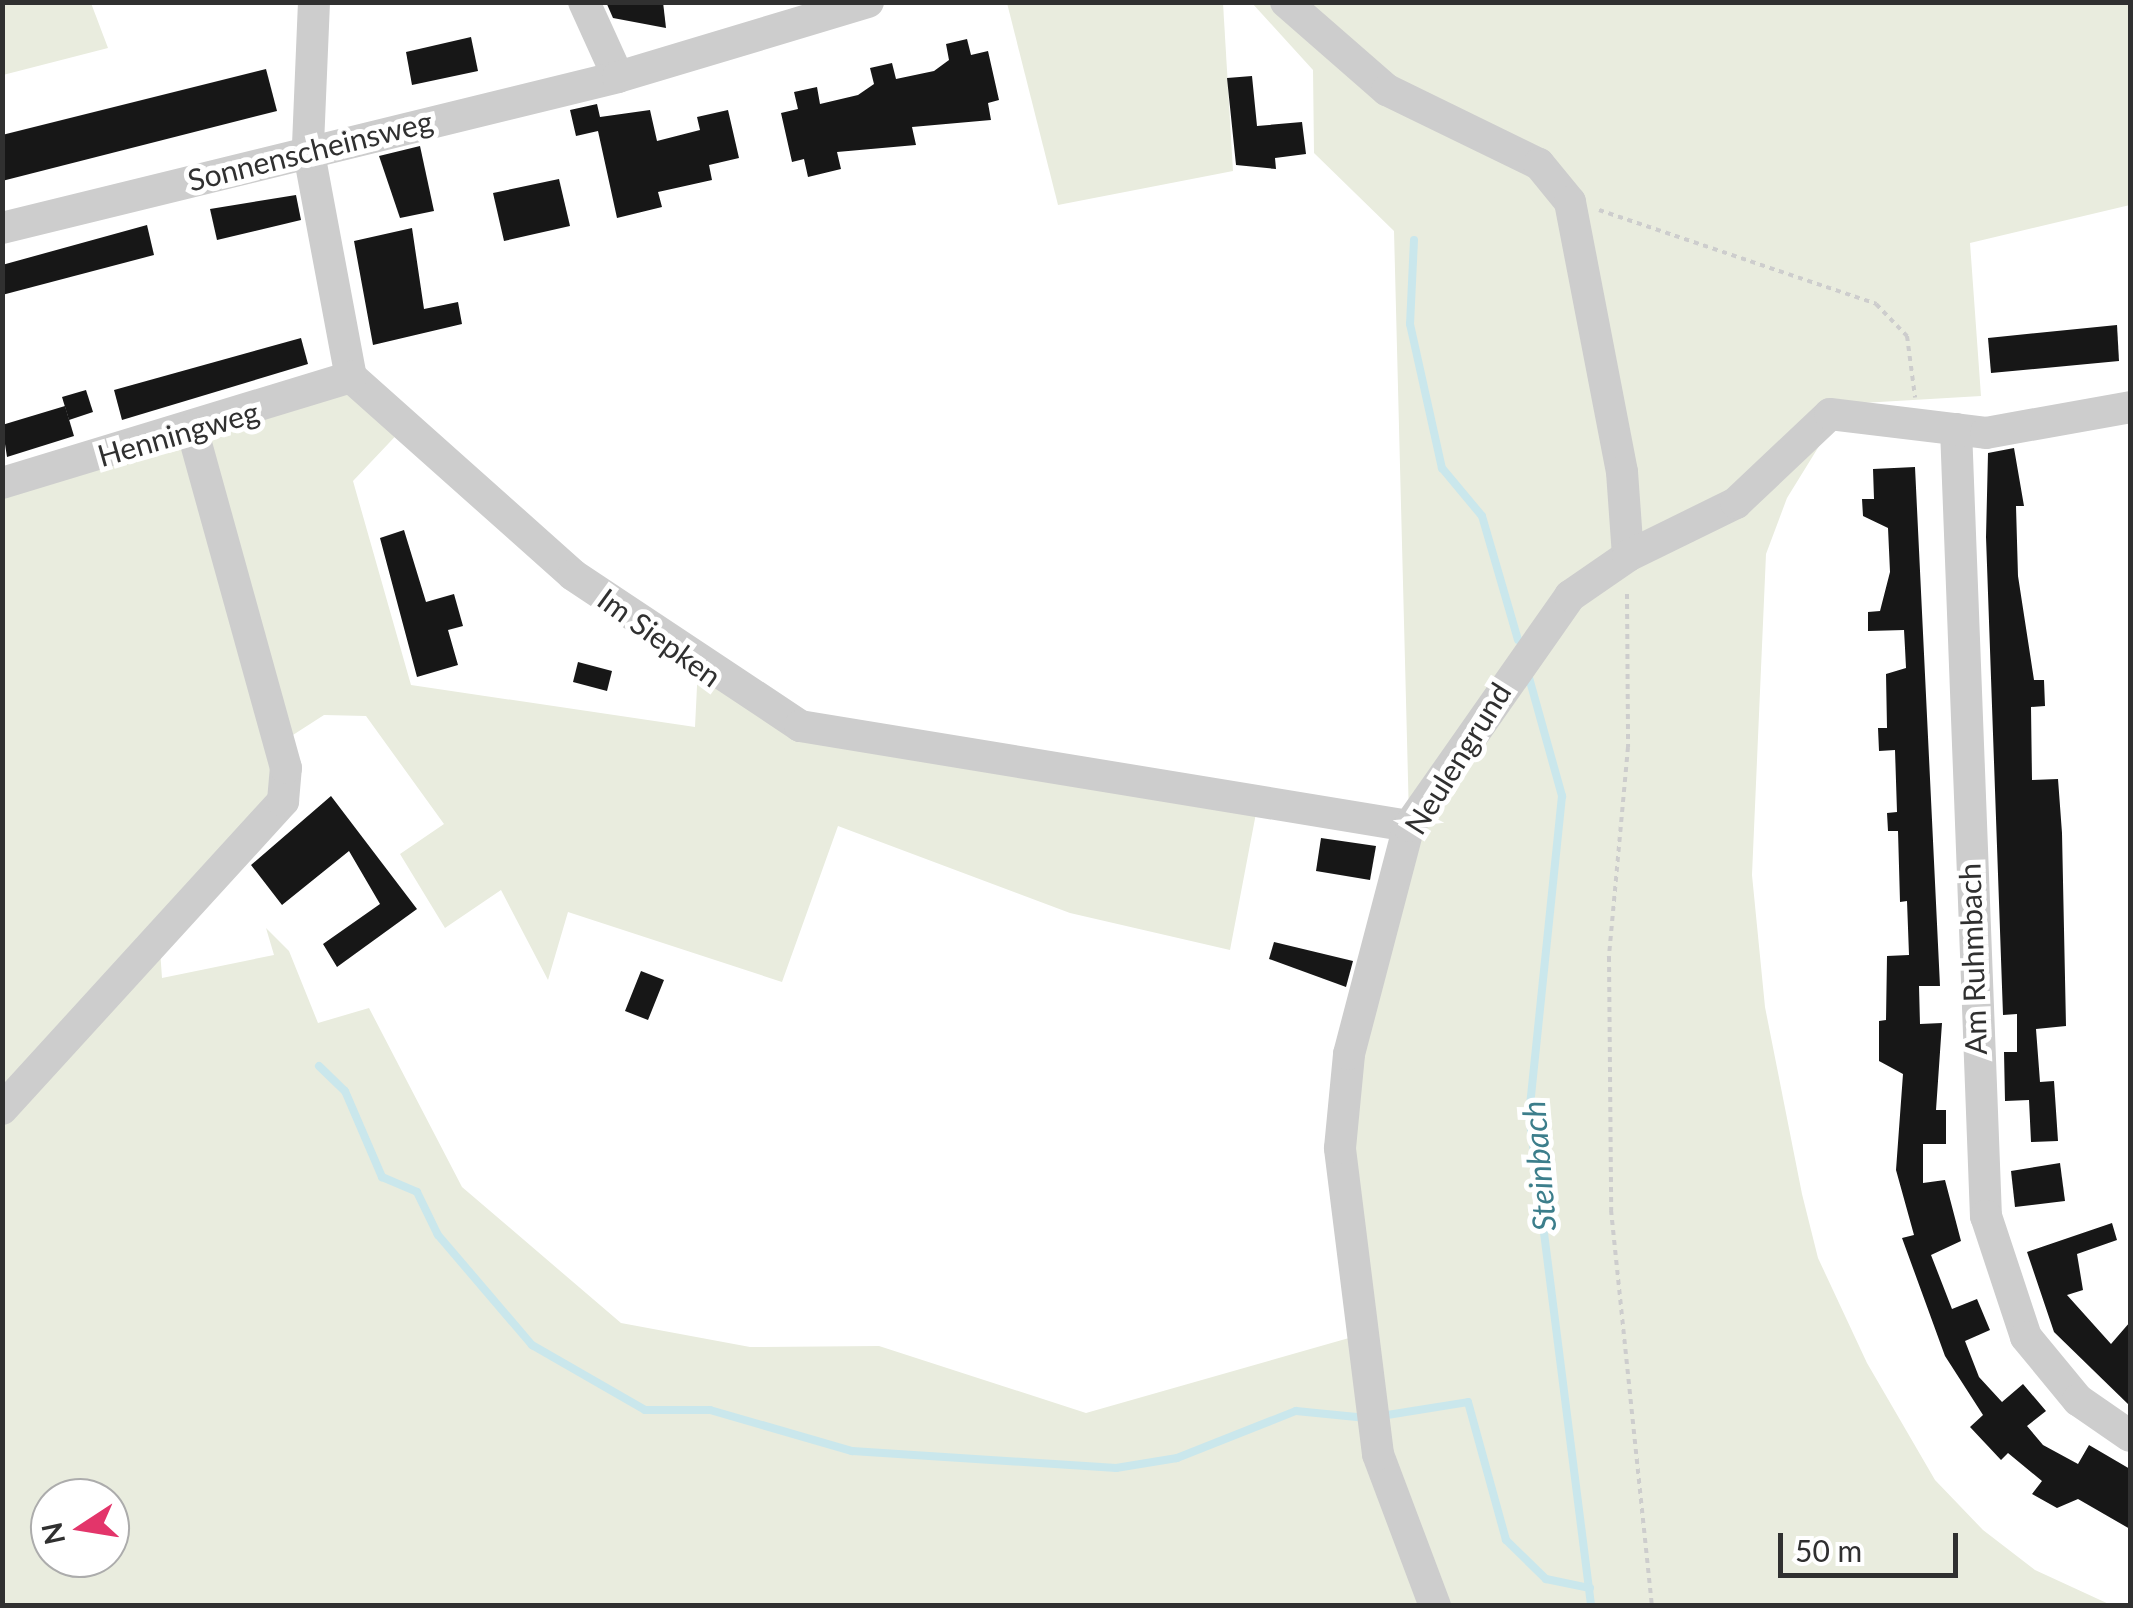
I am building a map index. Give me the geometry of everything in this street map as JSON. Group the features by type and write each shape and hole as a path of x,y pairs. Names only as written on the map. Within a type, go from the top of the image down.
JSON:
{"street":[{"path":"314,2 308,148 351,377"},
{"path":"584,2 618,78"},
{"name":"Sonnenscheinsweg","path":"2,228 308,148 618,78 868,2"},
{"path":"1286,2 1387,90 1538,164 1570,202 1622,472 1628,556"},
{"name":"Henningweg","path":"2,482 192,429 351,377"},
{"name":"Im Siepken","path":"351,377 573,575 800,726 1410,826"},
{"name":"Neulengrund","path":"1435,1606 1376,1437 1340,1148 1349,1054 1410,826 1549,619 1628,556 1736,503 1830,414 1986,433 2130,407"},
{"path":"2,1109 283,801 286,768 192,429"},
{"name":"Am Ruhmbach","path":"1956,429 1986,1216 2036,1352 2078,1400 2130,1436"}],"path":[{"path":"1570,202 1876,304 1907,336 1915,360 1911,422"},
{"path":"1628,556 1628,747 1609,956 1611,1210 1652,1606"}],"shaded area":[{"path":"3,2 91,3 108,48 3,75"},
{"path":"1007,3 1223,3 1233,171 1058,205"},
{"path":"1252,3 2130,3 2130,205 1970,243 1981,396 1845,404 1787,498 1766,554 1752,875 1765,1007 1802,1194 1818,1258 1867,1363 1935,1480 1983,1530 2035,1570 2111,1605 3,1605 2,487 351,380 406,425 353,481 411,685 695,727 698,666 742,700 1257,808 1230,950 1070,913 838,826 782,982 568,912 548,980 501,890 445,928 400,854 444,824 366,716 324,715 282,742 282,801 159,935 162,978 274,955 266,928 289,951 318,1023 369,1008 462,1187 621,1323 750,1347 879,1346 1086,1413 1356,1336 1341,1148 1409,818 1394,231 1314,153 1313,70"}],"building":[{"path":"606,2 663,2 666,28 613,18"},
{"path":"471,37 478,71 412,85 406,52"},
{"path":"967,39 971,55 988,51 999,100 988,103 991,120 912,127 916,145 837,152 841,169 808,177 804,159 792,162 781,113 798,109 794,92 817,87 820,104 858,95 874,84 870,68 892,63 896,79 934,71 949,60 946,44"},
{"path":"266,69 277,111 2,181 2,135"},
{"path":"1252,76 1257,126 1302,122 1306,154 1275,158 1276,169 1236,165 1227,78"},
{"path":"597,104 600,117 650,110 657,141 700,130 697,117 728,110 739,158 709,165 712,180 658,192 662,207 617,218 598,131 576,136 570,110"},
{"path":"420,146 434,211 400,218 379,156"},
{"path":"559,179 570,226 504,241 493,193"},
{"path":"296,195 301,220 217,240 210,209"},
{"path":"147,225 154,255 2,295 2,265"},
{"path":"412,228 424,309 458,302 462,324 373,345 354,241"},
{"path":"2117,325 2119,361 1991,373 1988,338"},
{"path":"301,338 308,364 122,420 114,390"},
{"path":"86,390 93,412 69,420 62,397"},
{"path":"65,406 74,436 7,457 2,425"},
{"path":"2014,448 2024,506 2016,506 2018,576 2034,680 2044,680 2045,706 2031,707 2032,780 2058,779 2062,833 2066,1026 2036,1029 2040,1082 2054,1081 2058,1141 2031,1142 2029,1100 2005,1101 2004,1052 2017,1052 2017,1014 2003,1015 1986,537 1988,453"},
{"path":"1915,467 1940,986 1919,986 1920,1024 1942,1023 1936,1110 1946,1110 1946,1144 1923,1144 1923,1183 1945,1180 1961,1241 1931,1255 1952,1309 1977,1299 1990,1330 1965,1341 1979,1377 2002,1402 2023,1384 2046,1411 2027,1426 2043,1445 2078,1464 2089,1445 2130,1469 2130,1529 2078,1499 2057,1508 2032,1494 2042,1481 2008,1453 2001,1460 1970,1427 1983,1415 1945,1356 1902,1238 1914,1235 1896,1170 1903,1074 1879,1061 1879,1021 1886,1020 1887,956 1909,955 1907,901 1900,902 1898,831 1888,831 1887,813 1897,812 1895,750 1879,751 1878,728 1887,728 1886,674 1906,668 1905,648 1904,630 1868,631 1868,612 1880,611 1890,572 1888,528 1863,516 1862,499 1874,499 1873,469"},
{"path":"404,530 426,602 454,594 463,626 448,630 458,665 417,677 380,538"},
{"path":"578,662 612,671 607,691 573,682"},
{"path":"331,796 417,909 337,967 323,944 380,904 349,851 282,905 251,865"},
{"path":"1321,838 1376,846 1370,880 1316,871"},
{"path":"1274,942 1353,961 1346,987 1269,959"},
{"path":"641,971 664,980 648,1020 625,1011"},
{"path":"2060,1163 2065,1201 2015,1207 2011,1171"},
{"path":"2112,1223 2117,1240 2077,1254 2083,1290 2067,1295 2111,1344 2130,1322 2130,1406 2054,1332 2027,1252"}],"waterway":[{"name":"Steinbach","path":"1414,240 1410,324 1442,468 1482,516 1518,640"},
{"name":"Steinbach","path":"1528,674 1562,796 1529,1114 1591,1606"},
{"path":"319,1066 345,1091 382,1177 417,1192 438,1235 532,1345 645,1410 710,1410 852,1451 1116,1468 1177,1458 1296,1411 1367,1418"},
{"path":"1381,1416 1468,1402 1506,1540 1546,1579 1590,1588"}]}
